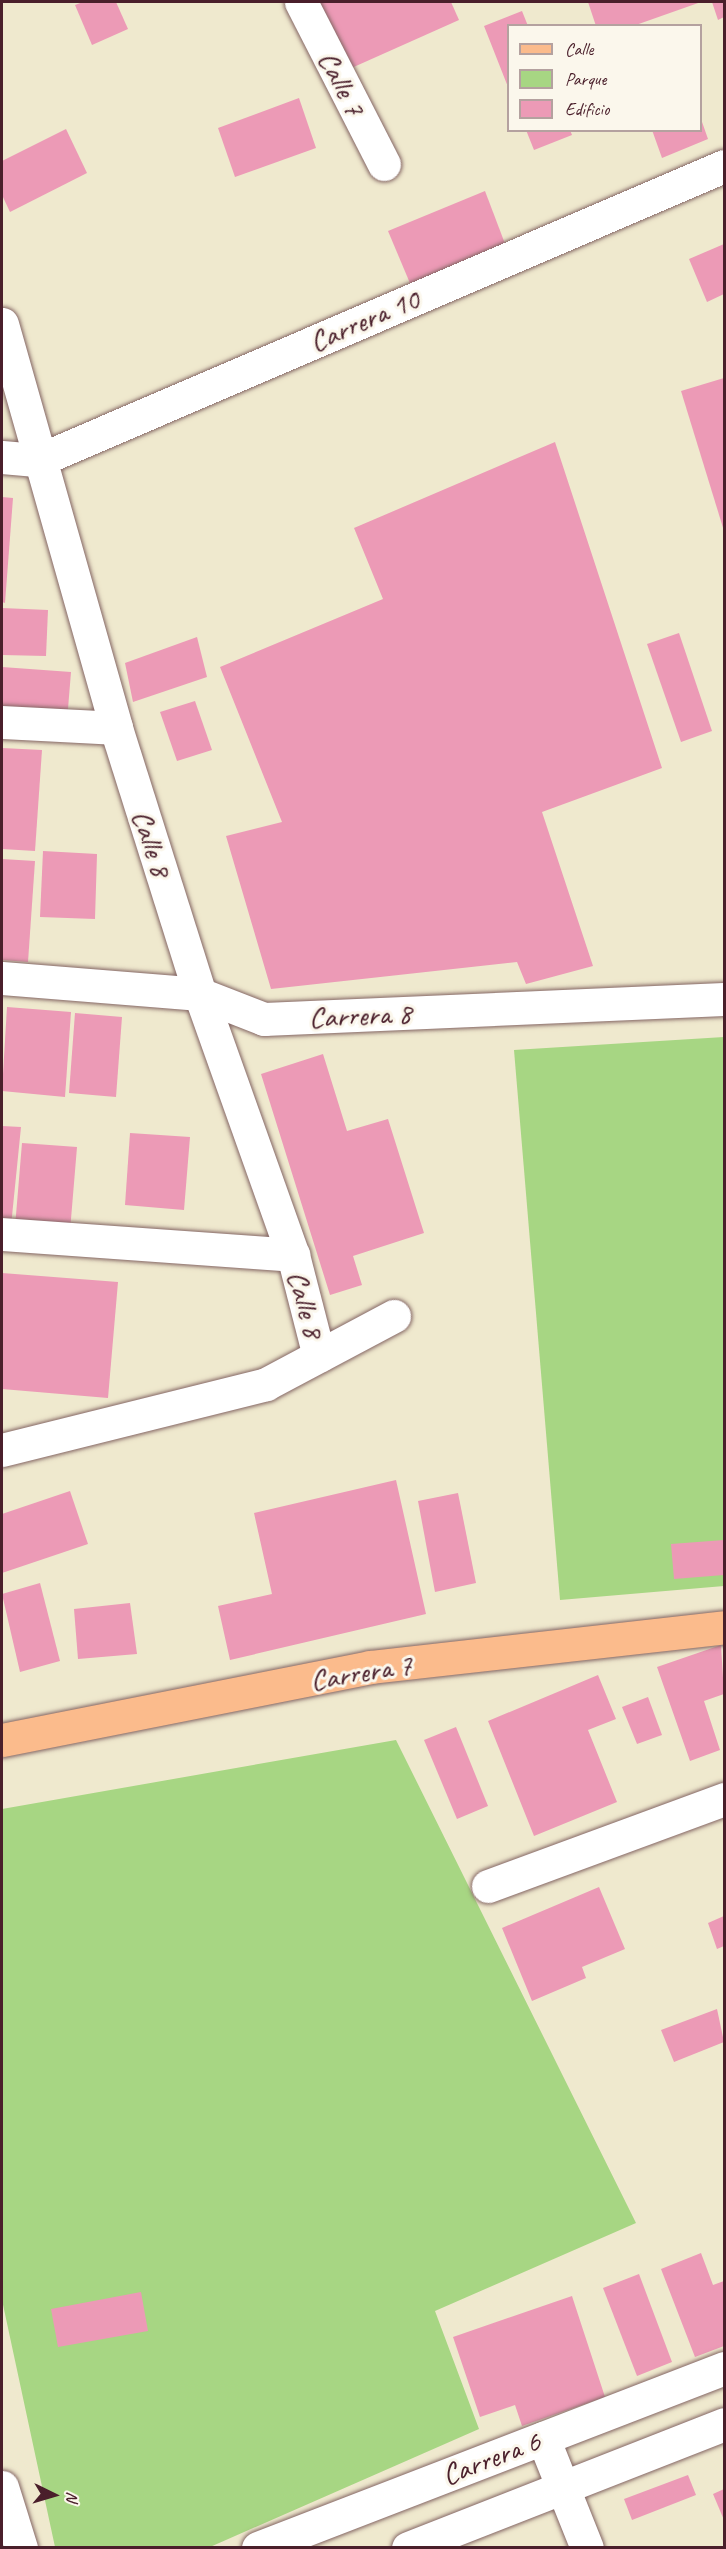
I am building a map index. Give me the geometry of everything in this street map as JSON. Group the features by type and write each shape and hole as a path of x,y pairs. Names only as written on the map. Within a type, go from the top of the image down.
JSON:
{"main road":[{"name":"Carrera 7","path":"2,1740 370,1667 724,1627"}],"street":[{"name":"Calle 7","path":"301,2 384,164"},
{"name":"Carrera 10","path":"2,457 39,460 724,166"},
{"name":"Calle 8","path":"2,324 116,729 200,994 293,1255 320,1356"},
{"path":"2,722 116,729"},
{"name":"Carrera 8","path":"2,978 200,994 264,1019 724,999"},
{"path":"2,1234 293,1255"},
{"path":"2,1450 266,1383 394,1316"},
{"path":"488,1887 724,1799"},
{"name":"Carrera 6","path":"258,2547 724,2368"},
{"name":"Carrera 6","path":"408,2547 724,2424"},
{"path":"543,2438 587,2547"},
{"path":"2,2487 21,2547"}],"green space":[{"path":"724,1037 724,1586 560,1600 514,1050"},
{"path":"396,1740 636,2223 435,2311 479,2429 210,2547 55,2547 2,2300 2,1809"}],"building":[{"path":"83,2 116,2 128,29 92,45 75,5"},
{"path":"317,2 451,2 459,20 347,70"},
{"path":"588,2 701,2 639,24 595,24"},
{"path":"712,2 724,2 724,17 718,20"},
{"path":"522,11 527,24 507,24 507,84 484,26"},
{"path":"299,98 316,148 235,177 218,128"},
{"path":"702,122 708,139 662,158 653,132 702,132"},
{"path":"66,129 87,173 10,212 2,195 2,161"},
{"path":"527,132 571,132 572,135 534,150"},
{"path":"485,191 507,249 412,288 388,231"},
{"path":"724,244 724,294 707,302 689,259"},
{"path":"724,378 724,531 681,391"},
{"path":"555,442 662,768 542,812 593,966 526,984 517,962 271,989 226,836 282,822 220,667 383,599 354,528"},
{"path":"2,497 13,498 5,603 2,602"},
{"path":"2,608 48,610 46,656 2,655"},
{"path":"679,633 712,731 681,742 647,644"},
{"path":"197,637 207,677 133,702 125,663"},
{"path":"2,667 71,672 67,721 2,716"},
{"path":"195,701 212,750 177,761 160,712"},
{"path":"2,748 42,750 35,851 2,849"},
{"path":"43,851 97,854 95,919 40,917"},
{"path":"2,859 35,861 28,962 2,960"},
{"path":"7,1007 71,1012 65,1097 2,1091"},
{"path":"75,1013 122,1017 116,1097 69,1093"},
{"path":"323,1054 347,1131 388,1119 424,1233 353,1256 362,1285 330,1295 261,1074"},
{"path":"2,1126 21,1127 11,1226 2,1225"},
{"path":"130,1133 190,1137 184,1210 125,1205"},
{"path":"22,1143 77,1147 70,1231 15,1227"},
{"path":"2,1273 118,1282 108,1398 2,1389"},
{"path":"396,1480 426,1614 230,1660 218,1606 272,1594 254,1513"},
{"path":"70,1491 88,1544 2,1573 2,1514"},
{"path":"458,1493 476,1583 435,1592 418,1501"},
{"path":"724,1540 724,1575 674,1579 671,1544"},
{"path":"40,1583 60,1661 20,1672 2,1594"},
{"path":"130,1603 137,1654 78,1659 74,1609"},
{"path":"721,1645 724,1694 704,1701 720,1750 690,1761 657,1667"},
{"path":"598,1675 616,1719 588,1730 617,1802 534,1836 488,1721"},
{"path":"648,1697 662,1735 637,1744 622,1707"},
{"path":"456,1727 488,1806 457,1819 424,1740"},
{"path":"599,1887 625,1949 582,1967 586,1978 532,2001 502,1928"},
{"path":"724,1916 724,1946 717,1949 708,1923"},
{"path":"717,2009 724,2042 674,2062 661,2030"},
{"path":"701,2253 713,2285 724,2281 724,2346 695,2357 661,2269"},
{"path":"639,2274 672,2362 637,2376 603,2288"},
{"path":"141,2292 148,2331 58,2347 51,2309"},
{"path":"572,2296 605,2397 522,2426 515,2405 480,2417 453,2337"},
{"path":"688,2475 696,2495 632,2520 624,2499"},
{"path":"724,2489 724,2520 713,2494"}]}
